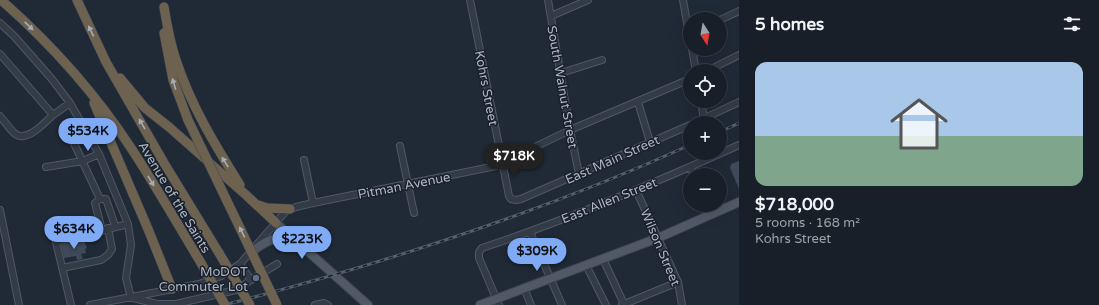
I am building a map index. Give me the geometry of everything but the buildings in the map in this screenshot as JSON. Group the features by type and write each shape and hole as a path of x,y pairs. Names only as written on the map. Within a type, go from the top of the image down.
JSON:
{"highway":[{"name":"Avenue of the Saints","path":"0,0 41,38 89,91 131,149 225,305"},
{"name":"Avenue of the Saints","path":"77,0 106,62 164,163 250,305"},
{"path":"164,3 176,59 182,78 204,126 246,195"},
{"path":"164,3 164,34 167,57 173,80 188,120 277,305"},
{"path":"106,62 145,108 169,127 276,223"},
{"path":"89,91 172,289"},
{"path":"256,204 267,208 290,209"}],"main road":[{"path":"480,305 498,302 524,288 658,238 739,202"},
{"path":"276,223 365,304"},
{"path":"254,250 268,240 283,238 294,239"}],"street":[{"name":"Kohrs Street","path":"470,0 501,163 511,199"},
{"name":"South Walnut Street","path":"548,0 579,174"},
{"path":"551,16 588,0"},
{"path":"684,0 686,12"},
{"path":"727,17 739,11"},
{"path":"0,23 30,53 70,103 99,154 128,224 131,245 126,278 131,298"},
{"path":"0,54 53,115"},
{"path":"722,64 739,56"},
{"path":"561,73 602,60"},
{"name":"Pitman Avenue","path":"290,209 496,166 570,130 683,82"},
{"path":"638,102 650,142"},
{"path":"710,116 739,102"},
{"path":"0,116 15,134 25,136 31,134 70,103"},
{"name":"East Main Street","path":"511,199 521,199 683,128"},
{"path":"72,139 100,199"},
{"name":"East Allen Street","path":"498,302 479,258 479,252 482,248 530,232 636,190 739,145"},
{"path":"400,146 414,213"},
{"path":"46,167 83,161 99,154"},
{"path":"304,160 313,203"},
{"name":"Wilson Street","path":"636,190 678,282 682,305"},
{"path":"62,268 101,260 108,255 112,249 95,203 100,199 106,199 115,226"},
{"path":"90,305 199,284 221,276 240,264 290,209"},
{"path":"0,210 3,238 19,305"},
{"path":"71,305 56,243 57,241 128,224"},
{"path":"530,232 562,305"},
{"path":"603,259 623,305 678,282"},
{"path":"240,264 251,280"},
{"path":"131,298 157,304 176,304 236,290 276,264"},
{"path":"586,265 606,305"},
{"path":"524,288 531,305"},
{"path":"315,305 328,305"}],"railway":[{"path":"727,129 739,123"},
{"path":"224,305 343,272 519,215 633,170 683,148"}],"place":[{"name":"MoDOT Commuter Lot","path":"256,278"}]}
